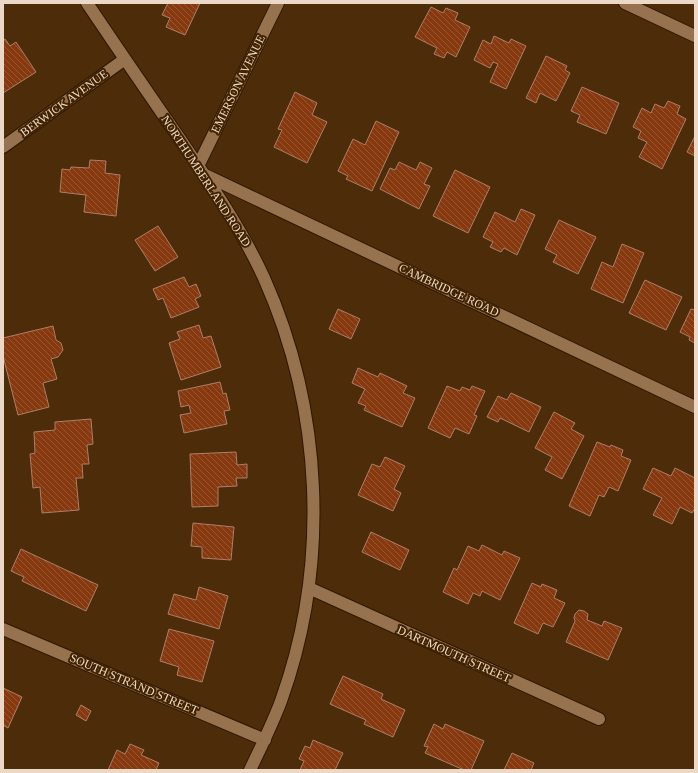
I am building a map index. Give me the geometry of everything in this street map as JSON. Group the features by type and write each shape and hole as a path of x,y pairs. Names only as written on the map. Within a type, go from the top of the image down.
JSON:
{"street":[{"name":"NORTHUMBERLAND ROAD","path":"87,3 201,170 237,226 264,278 286,333 301,390 311,448 314,507 309,588 296,651 281,700 265,740 250,770"},
{"name":"EMERSON AVENUE","path":"201,170 278,3"},
{"path":"625,3 695,36"},
{"name":"BERWICK AVENUE","path":"3,147 125,59"},
{"name":"CAMBRIDGE ROAD","path":"201,170 695,407"},
{"name":"DARTMOUTH STREET","path":"309,588 599,719"},
{"name":"SOUTH STRAND STREET","path":"3,629 265,740"}],"building":[{"path":"168,3 200,3 185,35 166,27 170,18 162,15"},
{"path":"431,7 443,13 446,8 458,13 455,20 470,27 456,57 447,52 444,58 434,54 437,48 415,37"},
{"path":"494,36 509,43 511,39 526,46 506,89 490,82 498,64 493,62 490,68 474,60 483,40 491,44"},
{"path":"5,39 10,46 16,42 36,72 3,93 3,40"},
{"path":"546,56 567,66 565,70 570,73 556,101 540,93 536,103 526,98"},
{"path":"582,87 619,103 606,134 577,122 580,115 571,111"},
{"path":"295,92 317,103 312,115 327,122 307,163 274,147 282,130 278,129"},
{"path":"668,101 680,106 677,114 686,119 662,169 639,157 647,142 638,138 641,131 633,127 642,108 651,113 655,104 664,108"},
{"path":"376,121 399,132 372,191 346,179 348,176 338,171 353,139 365,145"},
{"path":"695,136 695,156 687,152"},
{"path":"90,160 106,161 105,173 120,175 116,216 84,212 86,195 60,192 62,169 70,170 71,167 89,168"},
{"path":"399,162 416,170 420,162 432,168 424,184 430,186 419,209 380,189 390,168 395,170"},
{"path":"455,170 490,187 468,233 433,216"},
{"path":"521,209 535,215 517,255 504,248 501,252 490,247 493,242 483,237 495,212 515,222"},
{"path":"559,220 596,237 578,274 553,262 557,255 545,249"},
{"path":"158,226 178,257 155,271 135,240"},
{"path":"622,244 644,253 623,303 591,289 602,262 613,267"},
{"path":"184,277 189,287 196,284 201,296 195,299 199,307 171,318 163,298 158,300 153,289"},
{"path":"645,280 682,297 666,330 629,313"},
{"path":"338,309 360,319 351,339 329,329"},
{"path":"691,309 695,310 695,343 689,340 690,337 680,332"},
{"path":"199,325 203,338 211,336 221,367 181,380 169,343 180,339 177,332"},
{"path":"53,326 56,340 61,343 63,350 58,357 51,359 57,379 43,383 49,407 18,415 3,356 3,338"},
{"path":"358,368 378,377 380,373 407,386 403,393 415,398 402,427 364,410 366,406 358,403 365,389 352,383"},
{"path":"220,382 223,394 226,393 230,410 224,411 227,424 184,433 180,415 191,413 189,405 181,407 178,391"},
{"path":"447,386 460,391 462,387 470,390 472,386 485,391 474,415 477,416 469,434 455,428 450,438 428,428"},
{"path":"511,393 541,407 529,432 500,418 498,422 487,417 498,396 507,400"},
{"path":"554,412 575,423 571,429 584,436 562,479 545,470 552,457 535,448"},
{"path":"91,419 93,444 87,445 89,464 82,464 83,478 76,478 79,510 42,513 40,487 33,488 30,454 35,453 34,432 55,430 55,422"},
{"path":"597,442 610,447 611,445 623,450 621,456 631,460 618,491 609,487 604,497 599,495 590,516 569,506"},
{"path":"236,452 237,465 247,464 247,478 236,478 237,486 218,487 218,506 192,507 190,454"},
{"path":"385,457 405,466 394,489 401,493 393,511 358,495 372,464 380,467"},
{"path":"653,468 671,476 675,468 695,478 695,508 692,513 680,507 672,524 653,515 662,498 643,489"},
{"path":"193,523 234,527 231,560 202,558 202,547 191,546"},
{"path":"371,532 409,550 400,570 362,552"},
{"path":"482,545 502,555 504,551 520,558 500,600 482,591 480,596 473,593 468,604 443,592 454,568 457,570 468,546 479,551"},
{"path":"21,549 98,585 86,611 22,581 24,577 11,571"},
{"path":"532,583 541,587 542,584 557,590 554,598 565,603 553,627 543,623 538,634 514,623"},
{"path":"199,587 228,596 219,629 168,614 174,594 196,600"},
{"path":"579,610 588,614 587,620 602,626 604,621 622,628 608,660 566,642 575,621 575,614"},
{"path":"169,629 214,641 202,682 177,675 179,667 160,661"},
{"path":"343,676 383,694 381,699 405,710 393,737 364,724 366,720 330,704"},
{"path":"3,688 22,697 8,728 3,725"},
{"path":"81,705 91,711 86,721 76,715"},
{"path":"434,724 443,729 445,724 484,741 471,770 464,770 425,753 428,747 424,746"},
{"path":"313,740 343,753 335,770 300,770 304,761 299,759 305,746 310,748"},
{"path":"130,744 144,750 141,755 159,763 156,770 108,770 117,750 125,754"},
{"path":"512,753 534,763 531,770 504,770"}]}
